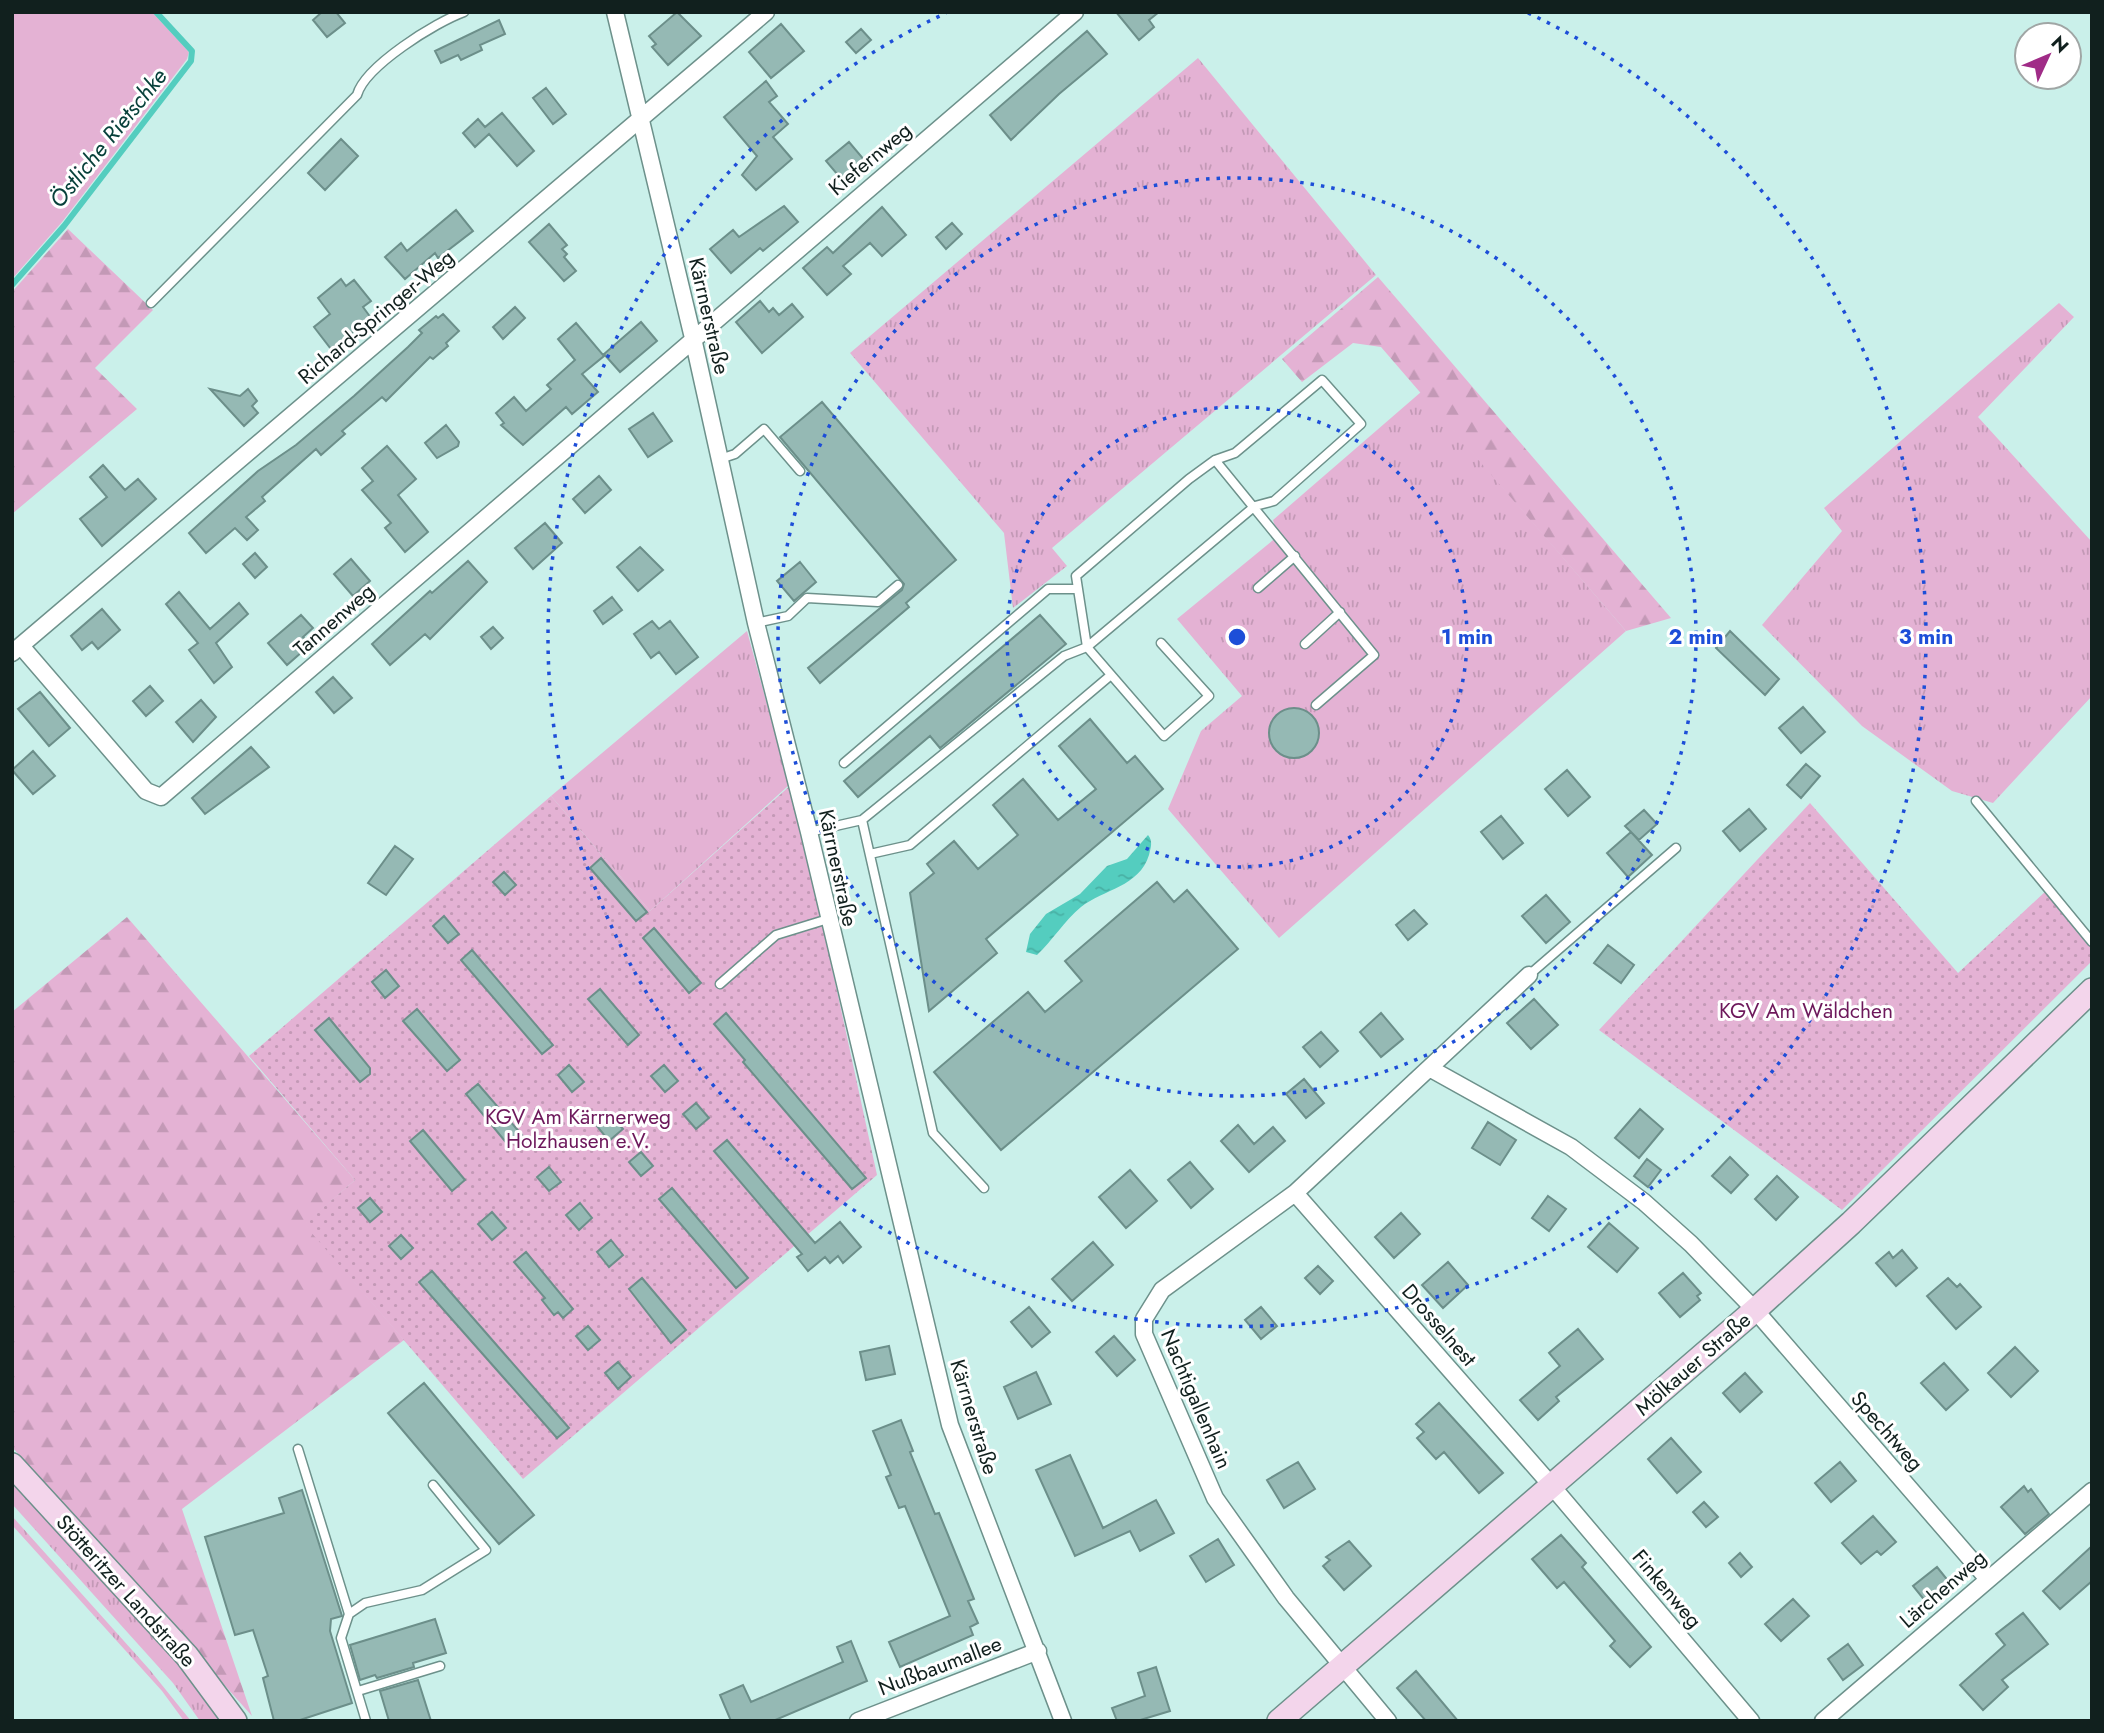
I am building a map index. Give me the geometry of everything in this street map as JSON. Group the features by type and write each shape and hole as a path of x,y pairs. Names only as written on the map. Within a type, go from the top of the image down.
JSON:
{"street":[{"name":"Kärrnerstraße","path":"615,12 693,338 756,624 809,832 950,1425 1063,1721"},
{"name":"Richard-Springer-Weg","path":"17,649 766,12"},
{"name":"Kiefernweg","path":"693,338 1075,12"},
{"name":"Tannenweg","path":"17,649 146,791 161,797 693,338"},
{"name":"Nachtigallenhain","path":"1388,1721 1286,1598 1215,1498 1144,1334 1144,1319 1162,1290 1296,1193 1529,975"},
{"name":"Mölkauer Straße","path":"1279,1721 1755,1310 1851,1223 2092,990"},
{"path":"1431,1069 1571,1147 1644,1202 1691,1244 1755,1310"},
{"name":"Drosselnest","path":"1296,1193 1551,1485"},
{"name":"Spechtweg","path":"1755,1310 1987,1578"},
{"name":"Stötteritzer Landstraße","path":"12,1465 187,1656 234,1721"},
{"name":"Finkenweg","path":"1551,1485 1751,1721"},
{"name":"Lärchenweg","path":"1823,1721 1987,1578 2092,1491"},
{"name":"Nußbaumallee","path":"858,1721 1038,1651"}],"lane":[{"path":"151,303 357,94 359,88 412,39 464,12"},
{"path":"809,832 862,820 1064,656 1087,647 1255,506 1274,501 1361,424 1322,380 1235,453 1216,460 1189,479 1076,576 1087,647 1164,736 1209,696 1161,643"},
{"path":"720,459 735,454 764,429 800,471"},
{"path":"1216,460 1374,655 1316,705"},
{"path":"1258,589 1295,556"},
{"path":"756,624 788,615 807,598 878,602 898,585"},
{"path":"844,763 1048,589 1078,589"},
{"path":"1305,644 1340,612"},
{"path":"870,854 910,845 1111,675"},
{"path":"1976,801 2092,942"},
{"path":"862,820 933,1133 984,1188"},
{"path":"1529,975 1676,848"},
{"path":"720,984 776,935 828,919"},
{"path":"298,1449 349,1614"},
{"path":"366,1721 341,1638 349,1614 365,1602 422,1590 486,1550 433,1485"},
{"path":"358,1691 440,1666"}],"green space":[{"path":"12,12 152,12 189,52 187,59 62,222 12,279"},
{"path":"1198,58 1376,275 1052,548 1067,566 1013,608 1004,533 850,353"},
{"path":"68,229 153,310 95,368 137,409 12,514 12,292"},
{"path":"1378,277 1671,618 1626,631 1381,347 1353,343 1302,382 1282,359"},
{"path":"2059,303 2074,317 1978,417 2092,542 2092,696 1993,803 1952,791 1862,726 1762,625 1842,531 1824,508"},
{"path":"1421,392 1626,631 1279,938 1168,809 1201,731 1242,696 1177,619 1278,536 1273,520"},
{"path":"747,631 789,785 650,911 551,796"},
{"name":"KGV Am Kärrnerweg Holzhausen e.V.","path":"792,784 877,1175 523,1479 304,1224 355,1180 249,1056 551,796 650,911"},
{"name":"KGV Am Wäldchen","path":"1810,803 1958,973 2048,889 2092,942 2092,961 1842,1210 1599,1030"},
{"path":"127,917 355,1180 305,1224 404,1340 182,1509 252,1716 12,1447 12,1012"},
{"path":"12,1478 183,1663 225,1721 200,1721 173,1683 12,1504"},
{"path":"12,1516 149,1669 191,1721 184,1721 162,1691 12,1525"}],"water":[{"path":"1148,835 1151,842 1149,855 1137,874 1081,907 1037,955 1026,952 1030,934 1046,914 1080,894 1107,866 1127,859"}],"building":[{"path":"322,12 336,12 345,23 327,37 313,20"},
{"path":"677,12 701,36 668,65 652,47 656,44 649,36"},
{"path":"1116,12 1159,12 1149,20 1154,27 1139,40"},
{"path":"499,20 505,34 480,45 482,50 461,60 458,55 441,63 435,51"},
{"path":"781,24 804,51 771,78 749,52"},
{"path":"861,29 871,40 856,53 846,42"},
{"path":"1087,31 1107,54 1059,94 1011,140 990,115"},
{"path":"766,81 777,96 769,102 788,124 773,137 792,159 756,190 742,175 757,156 724,117"},
{"path":"546,88 566,114 553,124 533,98"},
{"path":"502,113 534,151 517,166 489,134 475,147 463,133 478,119 485,127"},
{"path":"341,139 358,156 325,190 308,173"},
{"path":"849,142 866,162 843,181 826,161"},
{"path":"784,206 798,222 763,251 760,248 731,273 710,249 733,230 739,237"},
{"path":"882,207 906,235 882,256 870,243 843,266 851,274 827,295 803,268 827,247 833,253"},
{"path":"456,210 473,231 438,258 435,253 405,279 385,257 401,243 407,251"},
{"path":"952,223 962,234 946,249 936,237"},
{"path":"549,224 567,245 562,249 567,254 564,257 576,271 564,281 529,242"},
{"path":"341,279 346,286 354,280 371,301 363,307 371,318 331,349 314,327 330,314 318,298"},
{"path":"760,301 769,312 773,308 779,315 792,304 803,317 762,353 736,322"},
{"path":"515,307 525,318 503,339 493,327"},
{"path":"443,314 459,331 446,343 448,346 433,359 430,357 386,401 382,397 342,431 345,434 321,455 316,449 262,497 265,501 246,517 258,530 247,540 235,528 206,553 189,533 258,471 296,445 354,396 422,333 419,330 436,316 438,318"},
{"path":"641,322 657,341 620,372 604,354"},
{"path":"576,323 604,356 582,374 598,392 572,414 566,407 523,445 501,425 504,423 496,413 514,397 526,411 551,389 547,385 575,360 558,339"},
{"path":"210,389 240,396 248,389 257,401 252,406 258,413 244,426"},
{"path":"822,402 956,560 906,603 909,607 820,683 808,668 902,590 904,584 780,437"},
{"path":"653,413 672,441 648,457 629,429"},
{"path":"446,425 459,442 458,446 437,458 425,443"},
{"path":"387,446 416,479 398,495 428,532 405,552 385,528 391,523 362,490 373,481 362,468"},
{"path":"103,465 125,490 138,479 156,499 102,546 80,519 107,497 90,477"},
{"path":"599,476 611,490 585,513 573,499"},
{"path":"545,523 562,543 533,569 515,548"},
{"path":"640,547 663,570 638,591 617,567"},
{"path":"255,553 267,567 255,578 243,564"},
{"path":"351,559 370,581 353,596 334,574"},
{"path":"468,561 487,582 430,639 425,634 390,665 372,644 430,591 432,593"},
{"path":"800,562 816,582 794,601 777,581"},
{"path":"179,592 210,629 239,603 248,614 216,643 232,667 214,683 189,650 198,643 166,604"},
{"path":"612,597 622,610 603,624 594,611"},
{"path":"102,609 120,630 98,649 92,642 82,650 71,636"},
{"path":"301,615 313,628 303,637 310,645 287,665 268,643"},
{"path":"1040,615 1066,644 940,748 930,736 858,797 844,781"},
{"path":"652,621 659,629 670,621 698,657 676,674 659,652 651,658 634,634"},
{"path":"493,627 503,638 491,649 481,637"},
{"path":"1730,631 1779,679 1765,695 1716,648"},
{"path":"333,677 352,698 334,713 316,692"},
{"path":"150,686 163,701 146,716 133,701"},
{"path":"40,692 70,728 49,746 18,709"},
{"path":"201,700 216,717 193,742 176,722"},
{"path":"1803,707 1825,732 1801,753 1779,728"},
{"path":"1294,708 1312,715 1319,733 1312,751 1294,758 1276,751 1269,733 1276,715"},
{"path":"1090,719 1127,763 1135,756 1163,789 986,939 997,953 929,1011 910,893 934,873 927,864 954,841 978,869 1018,835 993,805 1023,779 1058,820 1096,789 1059,746"},
{"path":"251,747 269,767 205,814 192,798"},
{"path":"33,751 55,776 33,794 12,770"},
{"path":"1806,764 1820,776 1801,798 1787,785"},
{"path":"1567,770 1590,797 1568,816 1545,789"},
{"path":"1749,809 1766,829 1740,851 1723,831"},
{"path":"1644,810 1657,824 1639,840 1625,826"},
{"path":"1501,816 1523,843 1503,859 1481,832"},
{"path":"1631,832 1652,855 1628,877 1607,853"},
{"path":"395,846 413,859 386,895 368,883"},
{"path":"601,858 647,912 636,921 590,868"},
{"path":"504,872 516,885 505,895 493,882"},
{"path":"1157,882 1174,902 1187,890 1238,949 1001,1150 934,1072 1028,992 1045,1012 1082,981 1065,961"},
{"path":"1546,895 1570,922 1546,943 1522,916"},
{"path":"1414,910 1427,924 1408,940 1396,925"},
{"path":"444,916 459,934 448,943 433,926"},
{"path":"654,928 701,983 689,993 643,938"},
{"path":"1608,945 1634,965 1621,983 1594,963"},
{"path":"472,950 553,1045 542,1054 461,960"},
{"path":"386,970 399,986 385,998 372,982"},
{"path":"600,989 639,1035 628,1045 588,999"},
{"path":"1534,999 1558,1025 1531,1049 1507,1023"},
{"path":"417,1009 460,1060 447,1071 403,1021"},
{"path":"726,1013 866,1178 852,1189 743,1062 745,1060 714,1024"},
{"path":"1381,1013 1403,1039 1381,1057 1360,1032"},
{"path":"329,1018 370,1068 370,1074 360,1082 315,1030"},
{"path":"1321,1032 1338,1051 1320,1067 1303,1047"},
{"path":"569,1065 584,1082 572,1092 558,1075"},
{"path":"664,1065 678,1081 665,1092 651,1076"},
{"path":"1304,1079 1324,1103 1306,1118 1286,1094"},
{"path":"478,1084 522,1135 509,1146 466,1094"},
{"path":"696,1103 709,1118 696,1129 683,1114"},
{"path":"1640,1109 1663,1129 1639,1158 1615,1138"},
{"path":"610,1114 623,1129 609,1141 596,1125"},
{"path":"1488,1122 1516,1140 1500,1165 1472,1148"},
{"path":"1238,1125 1254,1144 1273,1127 1285,1141 1249,1172 1221,1141"},
{"path":"423,1130 465,1180 452,1191 410,1141"},
{"path":"727,1140 815,1243 840,1222 861,1247 843,1263 838,1256 830,1263 825,1257 808,1271 797,1257 802,1254 714,1151"},
{"path":"641,1152 653,1166 641,1176 629,1162"},
{"path":"1730,1157 1748,1175 1731,1193 1712,1176"},
{"path":"1647,1159 1661,1170 1648,1187 1634,1176"},
{"path":"1190,1162 1213,1189 1191,1208 1168,1180"},
{"path":"549,1167 561,1182 549,1191 537,1177"},
{"path":"1130,1170 1157,1201 1126,1228 1099,1197"},
{"path":"1777,1176 1798,1197 1776,1220 1755,1199"},
{"path":"672,1188 748,1278 736,1288 659,1199"},
{"path":"1548,1196 1566,1209 1549,1231 1532,1218"},
{"path":"370,1198 382,1212 370,1222 358,1208"},
{"path":"580,1203 592,1218 579,1230 566,1215"},
{"path":"492,1212 506,1228 492,1240 478,1224"},
{"path":"1401,1213 1420,1234 1394,1258 1375,1237"},
{"path":"1609,1223 1638,1248 1617,1272 1588,1247"},
{"path":"401,1235 413,1248 401,1259 389,1246"},
{"path":"611,1240 623,1255 609,1267 597,1252"},
{"path":"1093,1242 1113,1265 1072,1301 1052,1279"},
{"path":"1902,1250 1917,1268 1896,1286 1876,1263 1889,1252 1893,1258"},
{"path":"526,1252 573,1309 563,1318 558,1312 554,1315 542,1300 545,1298 514,1262"},
{"path":"1448,1262 1468,1285 1443,1308 1422,1285"},
{"path":"1318,1266 1333,1281 1320,1294 1305,1278"},
{"path":"432,1271 569,1428 557,1438 419,1282"},
{"path":"1683,1273 1701,1293 1697,1296 1700,1300 1680,1317 1659,1293"},
{"path":"642,1278 686,1330 671,1343 629,1289"},
{"path":"1948,1278 1957,1287 1960,1284 1981,1307 1956,1329 1927,1296"},
{"path":"1029,1307 1050,1332 1032,1347 1011,1322"},
{"path":"1261,1307 1277,1326 1261,1339 1245,1320"},
{"path":"588,1326 600,1340 588,1350 576,1336"},
{"path":"1578,1329 1603,1359 1556,1397 1559,1401 1538,1420 1520,1400 1560,1366 1549,1353"},
{"path":"1114,1336 1135,1360 1117,1376 1096,1352"},
{"path":"889,1346 895,1374 866,1380 860,1352"},
{"path":"2015,1347 2038,1371 2011,1397 1988,1373"},
{"path":"618,1362 631,1377 618,1389 605,1373"},
{"path":"1944,1363 1968,1390 1946,1410 1921,1383"},
{"path":"1036,1372 1051,1404 1018,1419 1004,1387"},
{"path":"1745,1373 1762,1392 1740,1412 1723,1393"},
{"path":"424,1383 534,1515 499,1544 388,1413"},
{"path":"1439,1403 1503,1473 1479,1493 1444,1452 1436,1459 1417,1438 1424,1432 1416,1424"},
{"path":"901,1420 913,1451 910,1452 935,1514 939,1513 974,1599 968,1601 978,1623 970,1627 973,1635 900,1667 889,1642 950,1616 905,1506 899,1508 886,1477 891,1475 873,1431"},
{"path":"1671,1438 1701,1472 1677,1493 1648,1459"},
{"path":"1070,1455 1103,1528 1156,1500 1174,1533 1140,1551 1130,1531 1075,1556 1036,1470"},
{"path":"1298,1462 1315,1489 1284,1508 1267,1480"},
{"path":"1840,1462 1856,1481 1831,1502 1815,1483"},
{"path":"2024,1486 2028,1492 2031,1489 2049,1514 2025,1534 2001,1507"},
{"path":"302,1490 342,1616 331,1619 330,1631 352,1703 297,1721 274,1721 263,1678 268,1676 253,1630 235,1635 205,1537 284,1513 279,1498"},
{"path":"1704,1502 1718,1517 1706,1527 1693,1512"},
{"path":"1873,1516 1896,1542 1881,1555 1877,1551 1861,1564 1842,1543"},
{"path":"1561,1535 1586,1563 1582,1567 1651,1647 1630,1667 1610,1646 1615,1641 1564,1582 1557,1588 1532,1559"},
{"path":"1218,1539 1234,1565 1206,1582 1190,1556"},
{"path":"1349,1541 1371,1566 1344,1590 1323,1566 1330,1560 1326,1557"},
{"path":"2092,1546 2092,1581 2060,1609 2043,1591"},
{"path":"1740,1553 1752,1567 1741,1577 1729,1563"},
{"path":"1937,1567 1954,1588 1930,1607 1913,1586"},
{"path":"1793,1599 1809,1616 1781,1641 1765,1624"},
{"path":"2023,1613 2048,1644 2002,1680 2008,1687 1983,1710 1960,1685 2005,1645 1996,1634"},
{"path":"435,1619 446,1653 413,1663 414,1667 360,1680 350,1645"},
{"path":"851,1641 867,1681 773,1721 731,1721 720,1695 743,1685 751,1702 843,1662 837,1647"},
{"path":"1848,1644 1863,1665 1843,1680 1828,1659"},
{"path":"1156,1667 1170,1711 1137,1721 1117,1721 1112,1708 1145,1696 1138,1673"},
{"path":"1416,1671 1458,1721 1426,1721 1397,1688"},
{"path":"418,1680 431,1721 389,1721 380,1691"}],"waterway":[{"name":"Östliche Rietschke","path":"12,285 64,226 191,61 192,51 156,12"}]}
